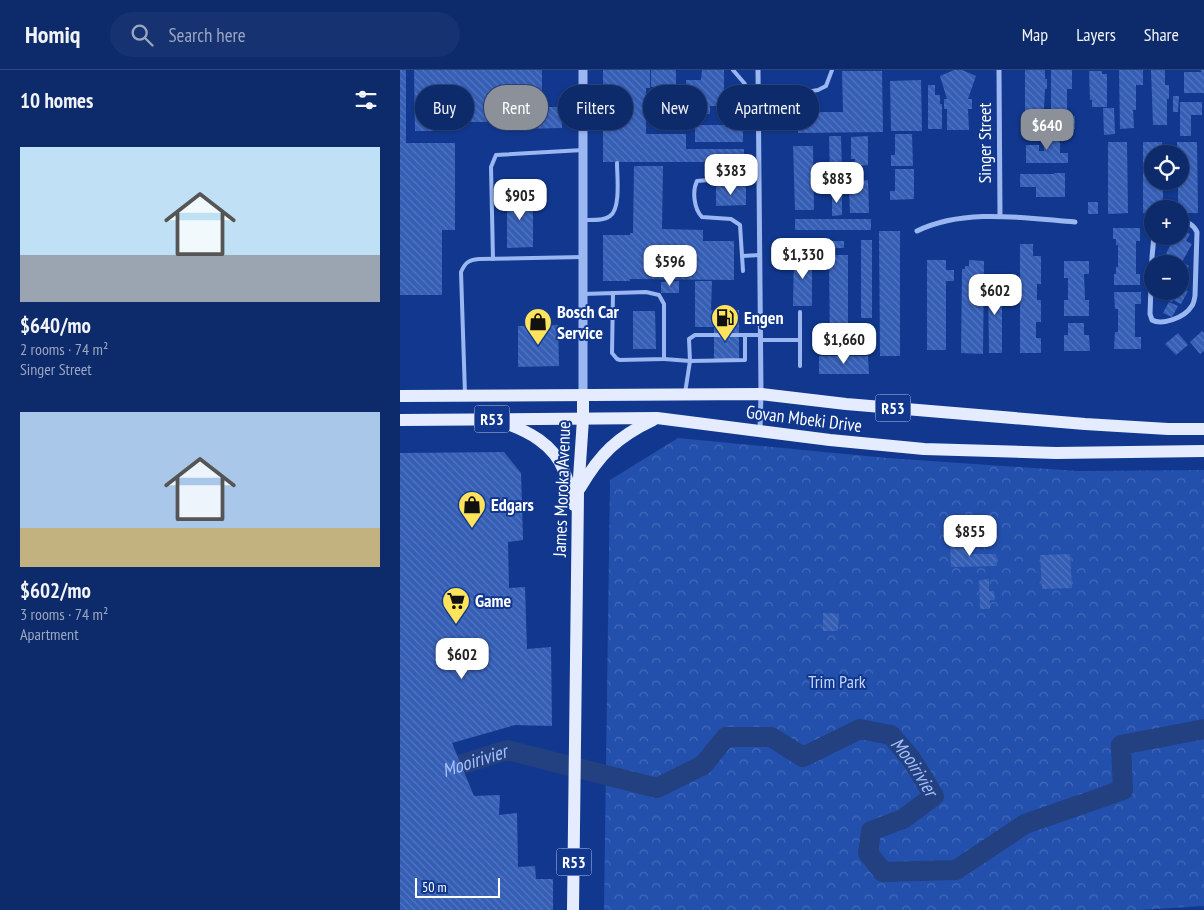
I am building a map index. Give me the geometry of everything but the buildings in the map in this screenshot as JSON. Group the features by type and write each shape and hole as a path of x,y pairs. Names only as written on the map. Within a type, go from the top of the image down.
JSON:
{"main road":[{"name":"Govan Mbeki Drive","path":"400,396 761,394 846,404 1027,419 1204,429"},
{"name":"James Moroka Avenue","path":"573,910 578,493 583,395"},
{"name":"Govan Mbeki Drive","path":"400,420 657,418 893,447 972,452 1131,453 1204,451"},
{"path":"578,493 591,469 609,447 636,428 657,418"},
{"path":"496,419 532,434 558,458 565,472 578,520"},
{"path":"1183,429 1204,419"}],"street":[{"name":"James Moroka Avenue","path":"583,70 583,395"},
{"path":"758,70 758,85"},
{"name":"Singer Street","path":"999,70 1000,216"},
{"path":"758,130 761,338 760,430"},
{"path":"917,231 946,221 1000,216 1075,222"},
{"path":"1153,245 1150,314 1154,322 1164,322 1182,315 1193,305 1198,242 1197,232 1189,224"},
{"path":"1198,242 1204,242"}],"lane":[{"path":"732,70 744,85"},
{"path":"819,90 826,86 832,70"},
{"path":"493,259 491,167 496,155 583,150"},
{"path":"583,220 606,218 614,212 617,202 617,162"},
{"path":"731,178 697,181 695,185 696,205 702,217 731,219 740,225 743,271"},
{"path":"742,256 760,255"},
{"path":"465,396 461,272 464,264 470,260 583,257"},
{"path":"582,294 646,292 659,295 664,304 664,359"},
{"path":"613,293 612,353 614,357 620,360 745,360 745,336"},
{"path":"800,312 800,366"},
{"path":"685,395 690,361 689,339 696,335 800,340"}],"green space":[{"name":"Trim Park","path":"678,438 887,458 1078,471 1204,470 1204,906 1139,910 604,910 610,480"}],"waterway":[{"name":"Mooirivier","path":"400,784 507,750 657,788 703,765 726,737 771,737 803,757 860,729 891,735 912,760 934,796 903,819 871,831 868,853 883,872 956,870 1025,824 1123,790 1121,745 1204,729"}],"place":[{"name":"Engen","path":"725,342"},
{"name":"Bosch Car Service","path":"538,346"},
{"name":"Edgars","path":"472,529"},
{"name":"Game","path":"456,625"}]}
